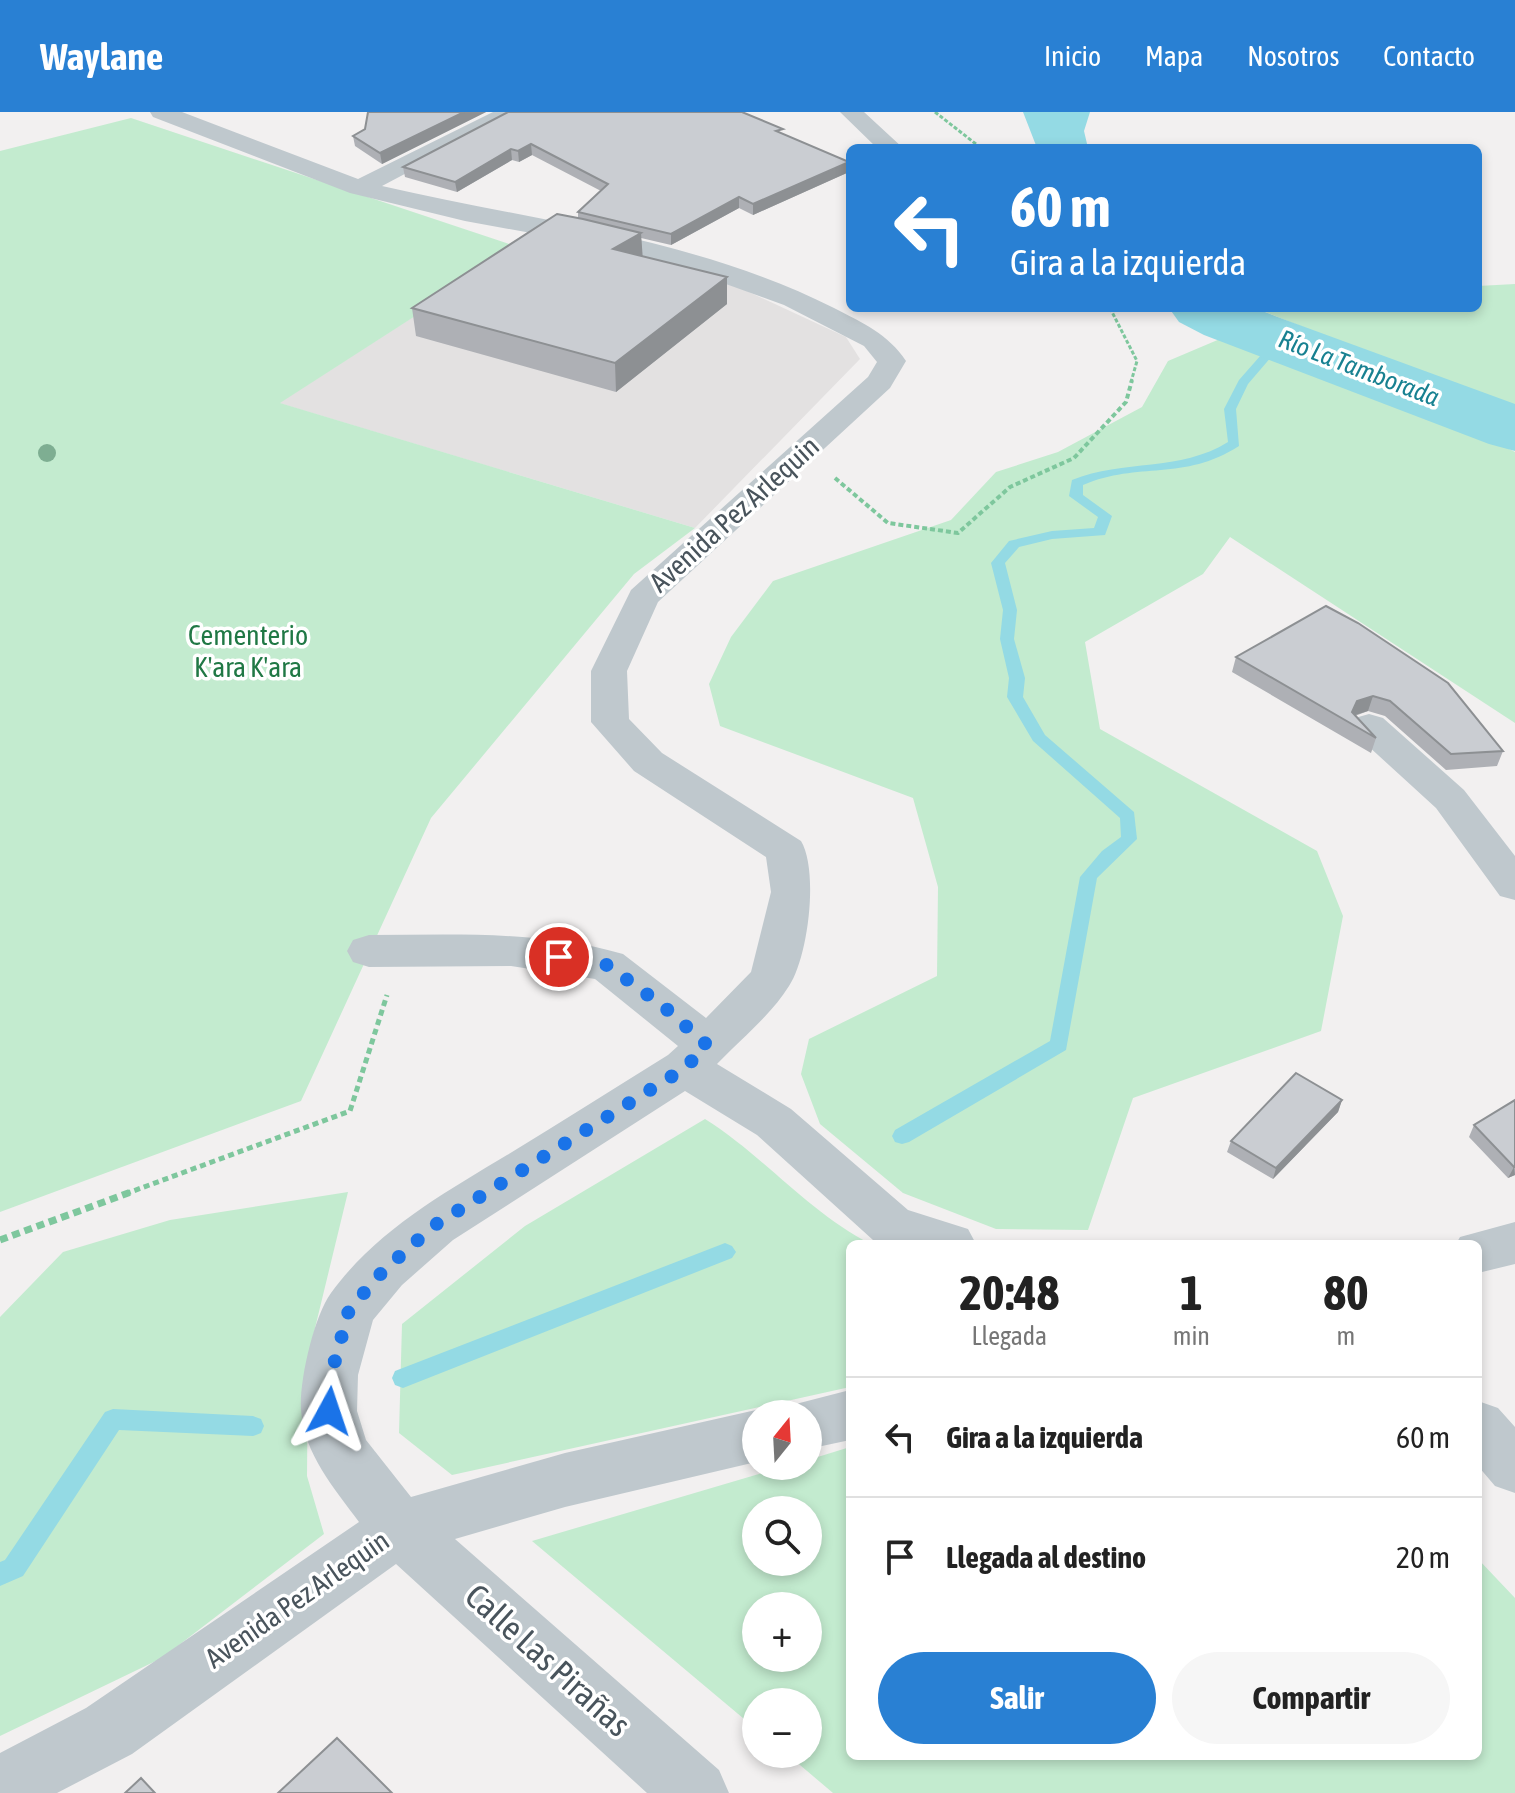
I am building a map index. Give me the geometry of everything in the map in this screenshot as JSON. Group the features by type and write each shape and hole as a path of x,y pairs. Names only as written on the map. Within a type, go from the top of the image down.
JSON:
{"street":[{"name":"Avenida Pez Arlequin","path":"0,1788 109,1731 399,1528 341,1453 329,1411 331,1375 349,1310 384,1270 435,1225 696,1056 772,978 792,892 786,851 648,762 610,722 609,671 643,597 880,382 892,361 874,340 794,299 685,260 587,235 465,213 359,188 161,112"},
{"path":"359,188 511,112"},
{"path":"851,112 887,144"},
{"path":"1369,726 1450,799 1515,886"},
{"path":"385,952 511,950 607,965 663,1006 696,1056 891,1225 938,1240"},
{"path":"1482,1251 1515,1243"},
{"path":"822,1421 846,1416"},
{"path":"1482,1430 1515,1467"},
{"path":"399,1528 565,1480 742,1439"},
{"name":"Calle Las Pirañas","path":"399,1528 696,1793"}],"path":[{"path":"935,112 976,144"},
{"path":"792,461 848,483 866,506 889,524 958,533 1010,487 1074,458 1126,402 1137,361 1112,312"},
{"path":"0,1240 350,1111 385,952"}],"shaded area":[{"path":"547,231 725,281 846,337 860,359 695,528 279,403"}],"green space":[{"name":"Cementerio K'ara K'ara","path":"131,118 521,248 280,403 695,528 634,574 431,818 301,1101 0,1212 0,151"},
{"path":"1515,284 1515,411 1265,312 1482,312 1482,286"},
{"path":"1227,336 1446,417 1515,452 1515,723 1230,537 1203,574 1085,642 1100,729 1317,851 1343,916 1321,1031 1133,1098 1088,1230 996,1229 903,1193 820,1124 801,1074 809,1039 937,976 938,887 913,798 720,726 709,684 731,637 773,581 951,520 996,472 1058,452 1142,407 1168,361"},
{"path":"705,1119 827,1216 864,1240 846,1240 846,1388 791,1400 742,1400 742,1411 452,1475 399,1433 402,1324 525,1226"},
{"path":"348,1192 308,1357 307,1476 324,1534 162,1658 0,1736 0,1317 63,1252 170,1220"},
{"path":"846,1448 846,1760 1482,1760 1482,1563 1515,1598 1515,1793 833,1793 804,1768 822,1768 822,1688 742,1688 742,1717 532,1541 742,1479 822,1480 822,1456"}],"water":[{"path":"1023,112 1090,112 1084,131 1087,144 1035,144"},
{"name":"Río La Tamborada","path":"1180,312 1265,312 1360,352 1252,346 1209,329"}],"building":[{"path":"368,112 464,112 380,153 353,136 365,129"},
{"path":"508,112 742,112 783,129 776,131 846,161 753,204 739,197 671,234 578,212 608,184 531,144 518,151 511,149 455,182 403,167"},
{"path":"557,214 641,233 613,249 727,277 615,363 412,308"},
{"path":"1326,606 1358,623 1448,683 1503,751 1451,754 1390,701 1373,696 1357,701 1352,712 1376,738 1236,657"},
{"path":"1296,1073 1342,1100 1276,1168 1231,1141"},
{"path":"1515,1100 1515,1167 1514,1167 1474,1125"},
{"path":"337,1738 392,1793 278,1793"},
{"path":"141,1778 155,1793 125,1793"}],"waterway":[{"name":"Río La Tamborada","path":"1210,312 1515,429"},
{"path":"902,1136 1059,1045 1089,877 1108,855 1129,839 1128,816 1039,738 1015,697 1017,678 1007,639 1010,610 998,563 1014,544 1052,535 1100,532 1105,516 1076,496 1077,483 1116,471 1196,463 1235,443 1230,409 1243,383 1279,341"},
{"path":"403,1378 725,1252"},
{"path":"0,1574 14,1568 113,1419 253,1426"}],"route":[{"path":"329,1411 331,1375 349,1310 384,1270 435,1225 685,1068 707,1045 663,1006 607,965 559,957"}]}
